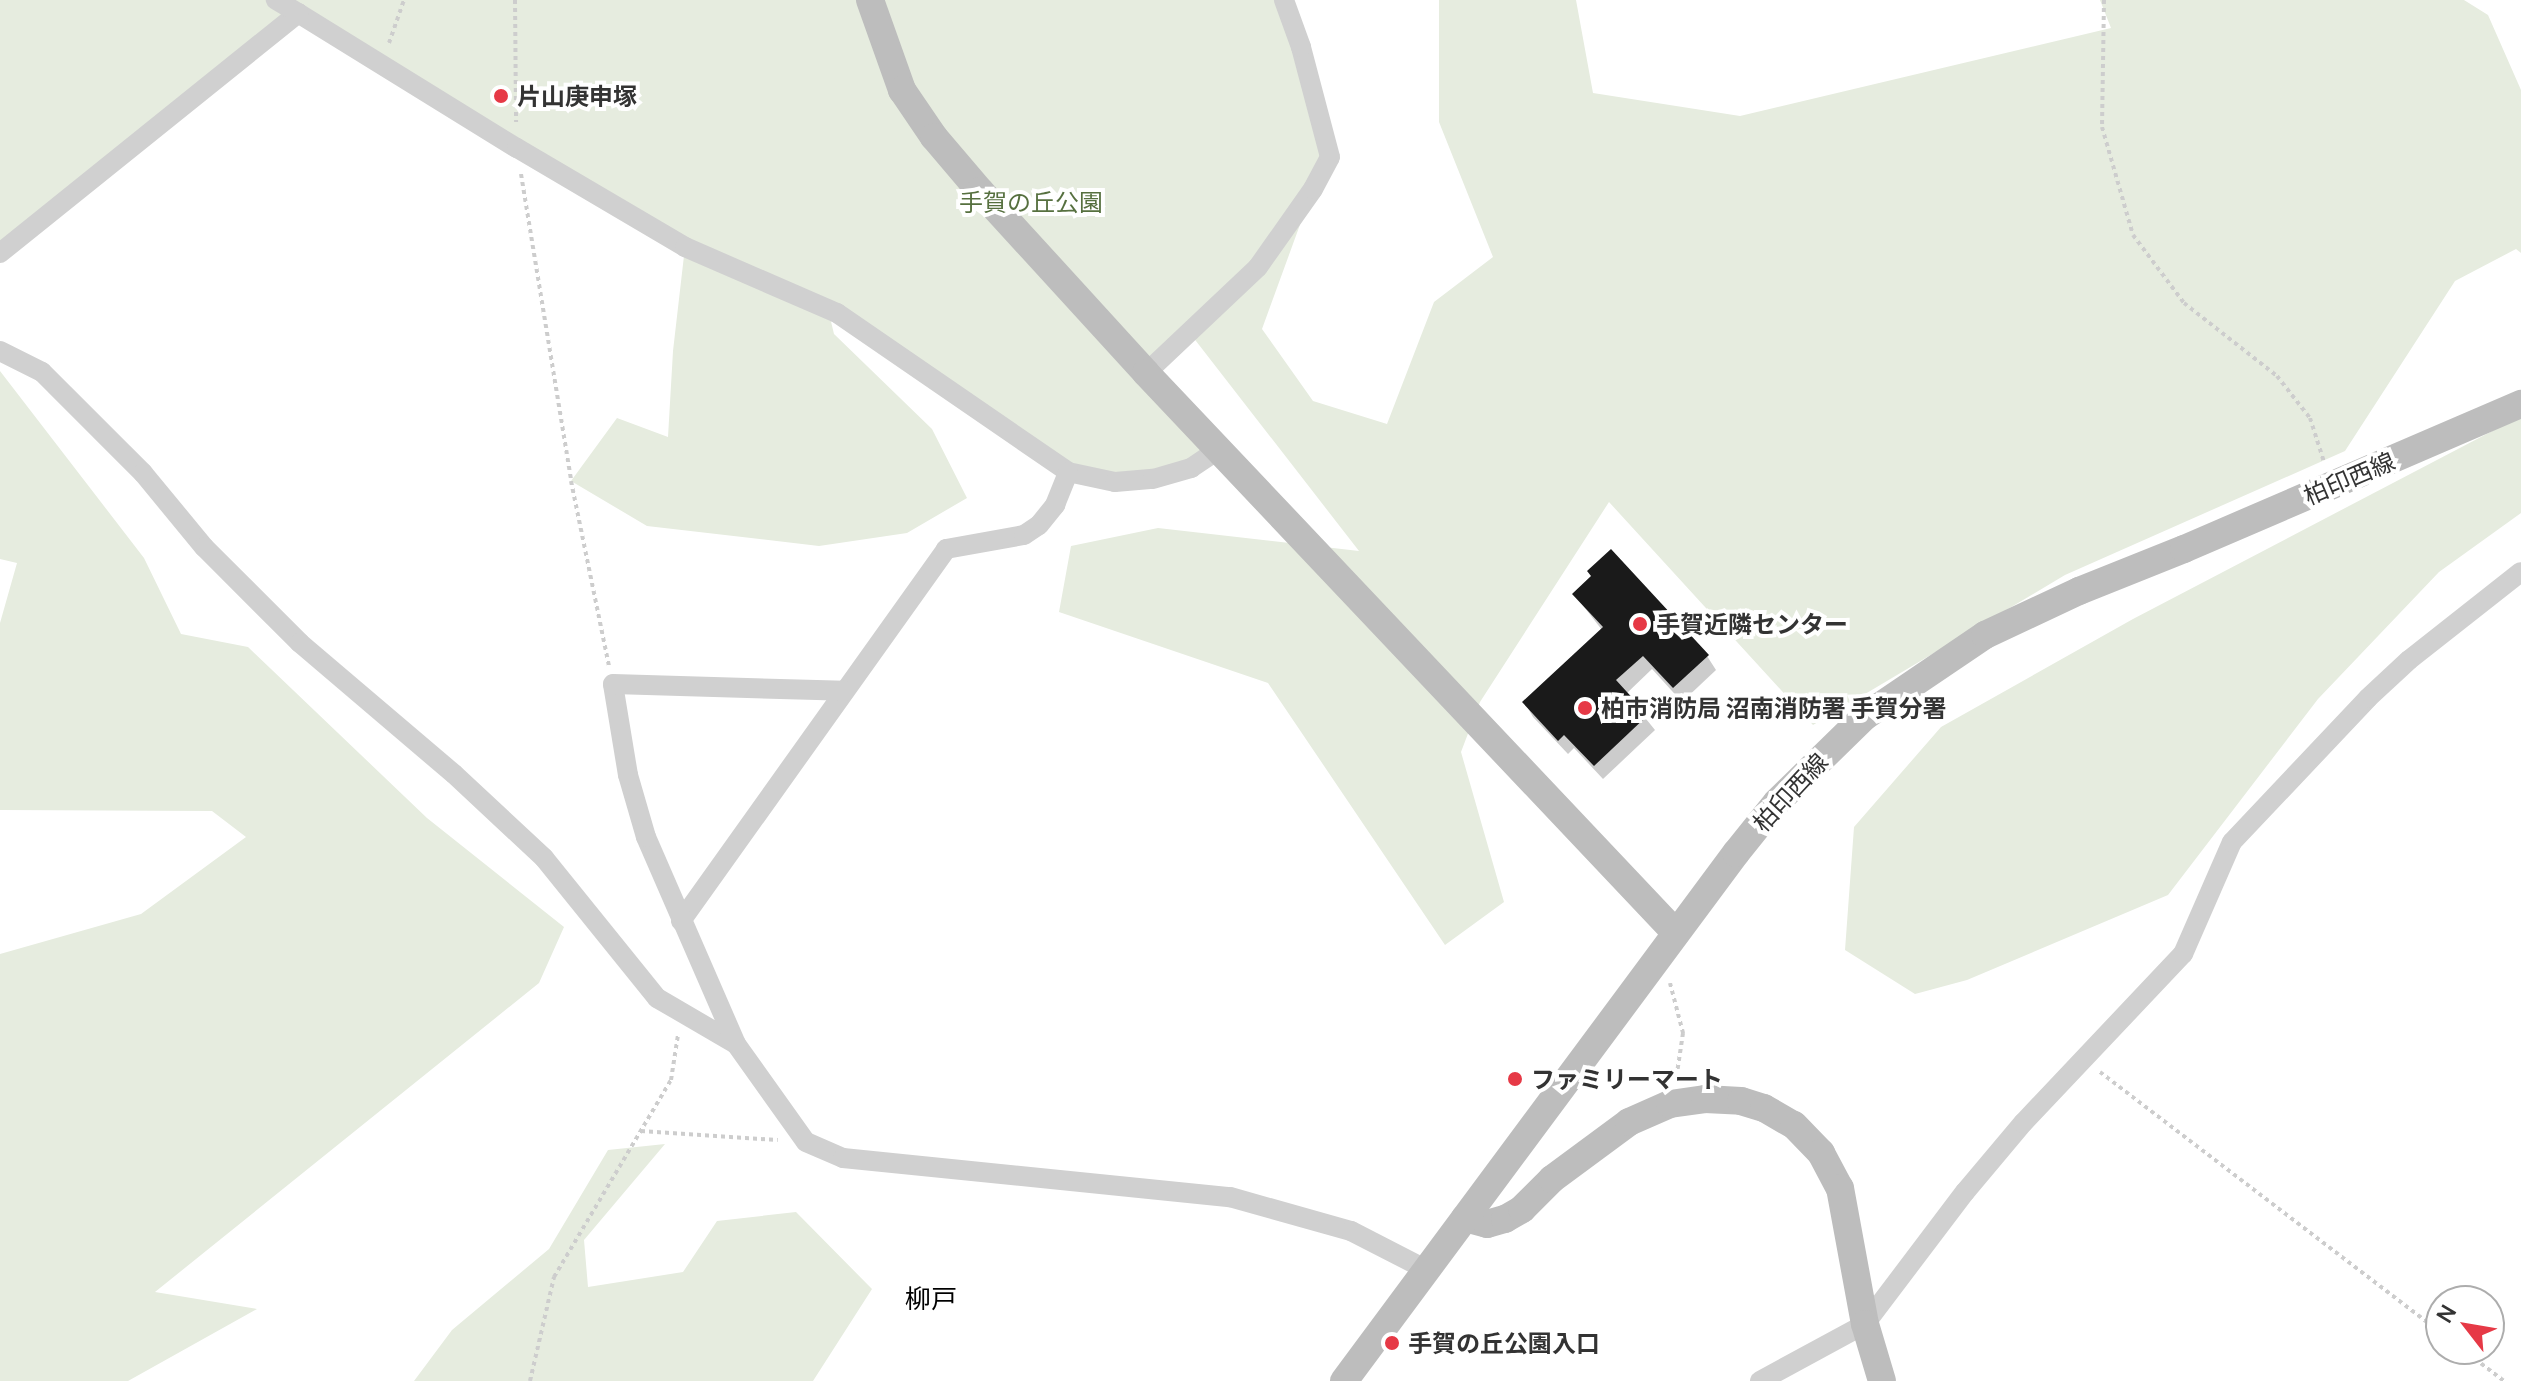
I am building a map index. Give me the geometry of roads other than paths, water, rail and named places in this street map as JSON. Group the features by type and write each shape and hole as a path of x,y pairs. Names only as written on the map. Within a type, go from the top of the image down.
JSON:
{"street":[{"path":"276,0 685,247 837,313 1068,472 1115,482 1153,479 1191,468 1218,450"},
{"path":"870,0 902,90 934,137 1667,944"},
{"path":"1146,373 1258,267 1313,189 1330,157 1301,47 1284,0"},
{"path":"0,253 298,13"},
{"path":"0,351 42,372 143,473 204,547 300,643 454,774 544,858 657,998 736,1044"},
{"name":"柏印西線","path":"1344,1381 1667,944 1777,802 1864,717 1985,635 2521,404"},
{"path":"681,921 946,549 1024,535 1039,525 1055,505 1068,472"},
{"path":"1760,1381 1865,1324 1965,1192 2183,954 2232,842 2368,698 2409,660 2521,572"},
{"path":"844,691 613,684 628,775 646,837 681,921 736,1044 806,1142 843,1158 1230,1197 1351,1231 1425,1269"},
{"path":"1465,1218 1487,1224 1505,1219 1522,1209 1552,1179 1629,1122 1670,1104 1705,1099 1741,1101 1764,1108 1794,1125 1821,1153 1840,1188 1865,1324 1882,1381"}],"place":[{"name":"片山庚申塚","path":"501,96"},
{"name":"手賀近隣センター","path":"1640,624"},
{"name":"柏市消防局 沼南消防署 手賀分署","path":"1585,708"},
{"name":"ファミリーマート","path":"1515,1079"},
{"name":"手賀の丘公園入口","path":"1392,1343"}],"district":[{"name":"柳戸","path":"931,1299"}],"park label":[{"name":"手賀の丘公園","path":"1031,202"}]}
